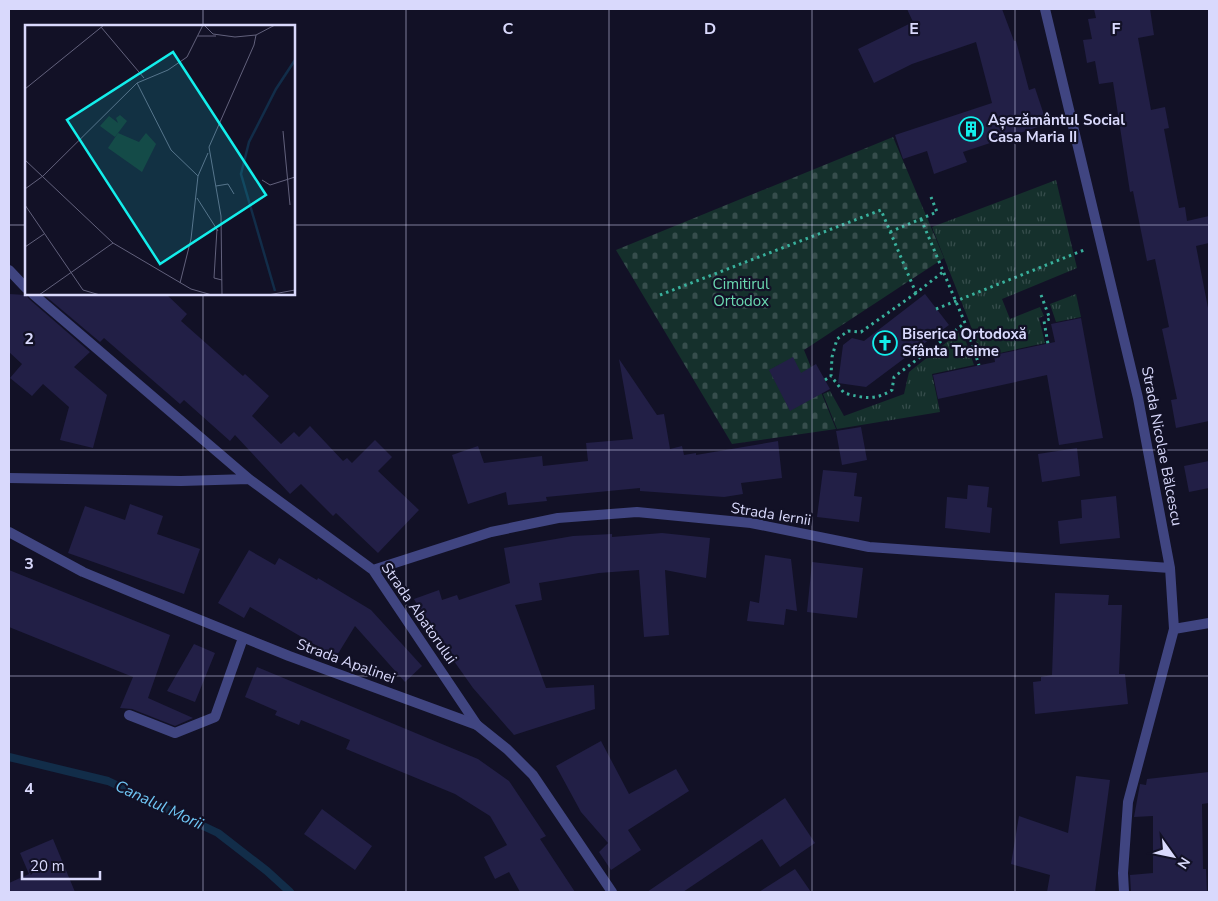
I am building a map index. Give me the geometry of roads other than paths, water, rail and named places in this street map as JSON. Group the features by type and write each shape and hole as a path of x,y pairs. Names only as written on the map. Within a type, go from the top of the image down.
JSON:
{"street":[{"name":"Strada Nicolae Bălcescu","path":"1045,9 1138,398 1170,568 1174,629 1128,802 1123,873 1124,892"},
{"path":"9,270 25,287"},
{"name":"Strada Abatorului","path":"34,295 248,479 373,570 477,725"},
{"path":"9,478 181,481 248,479"},
{"name":"Strada Iernii","path":"373,570 491,532 558,518 637,512 751,524 869,547 1170,568"},
{"name":"Strada Apalinei","path":"9,532 83,572 243,638 477,725 507,749 533,775 612,892"},
{"path":"1174,629 1209,623"},
{"path":"129,715 175,733 215,717 243,638"}],"waterway":[{"name":"Canalul Morii","path":"9,757 108,781 218,833 267,871 290,892"}],"place":[{"name":"Așezământul Social Casa Maria II","path":"971,129"},
{"name":"Biserica Ortodoxă Sfânta Treime","path":"885,343"}],"park label":[{"name":"Cimitirul Ortodox","path":"741,292"}]}
